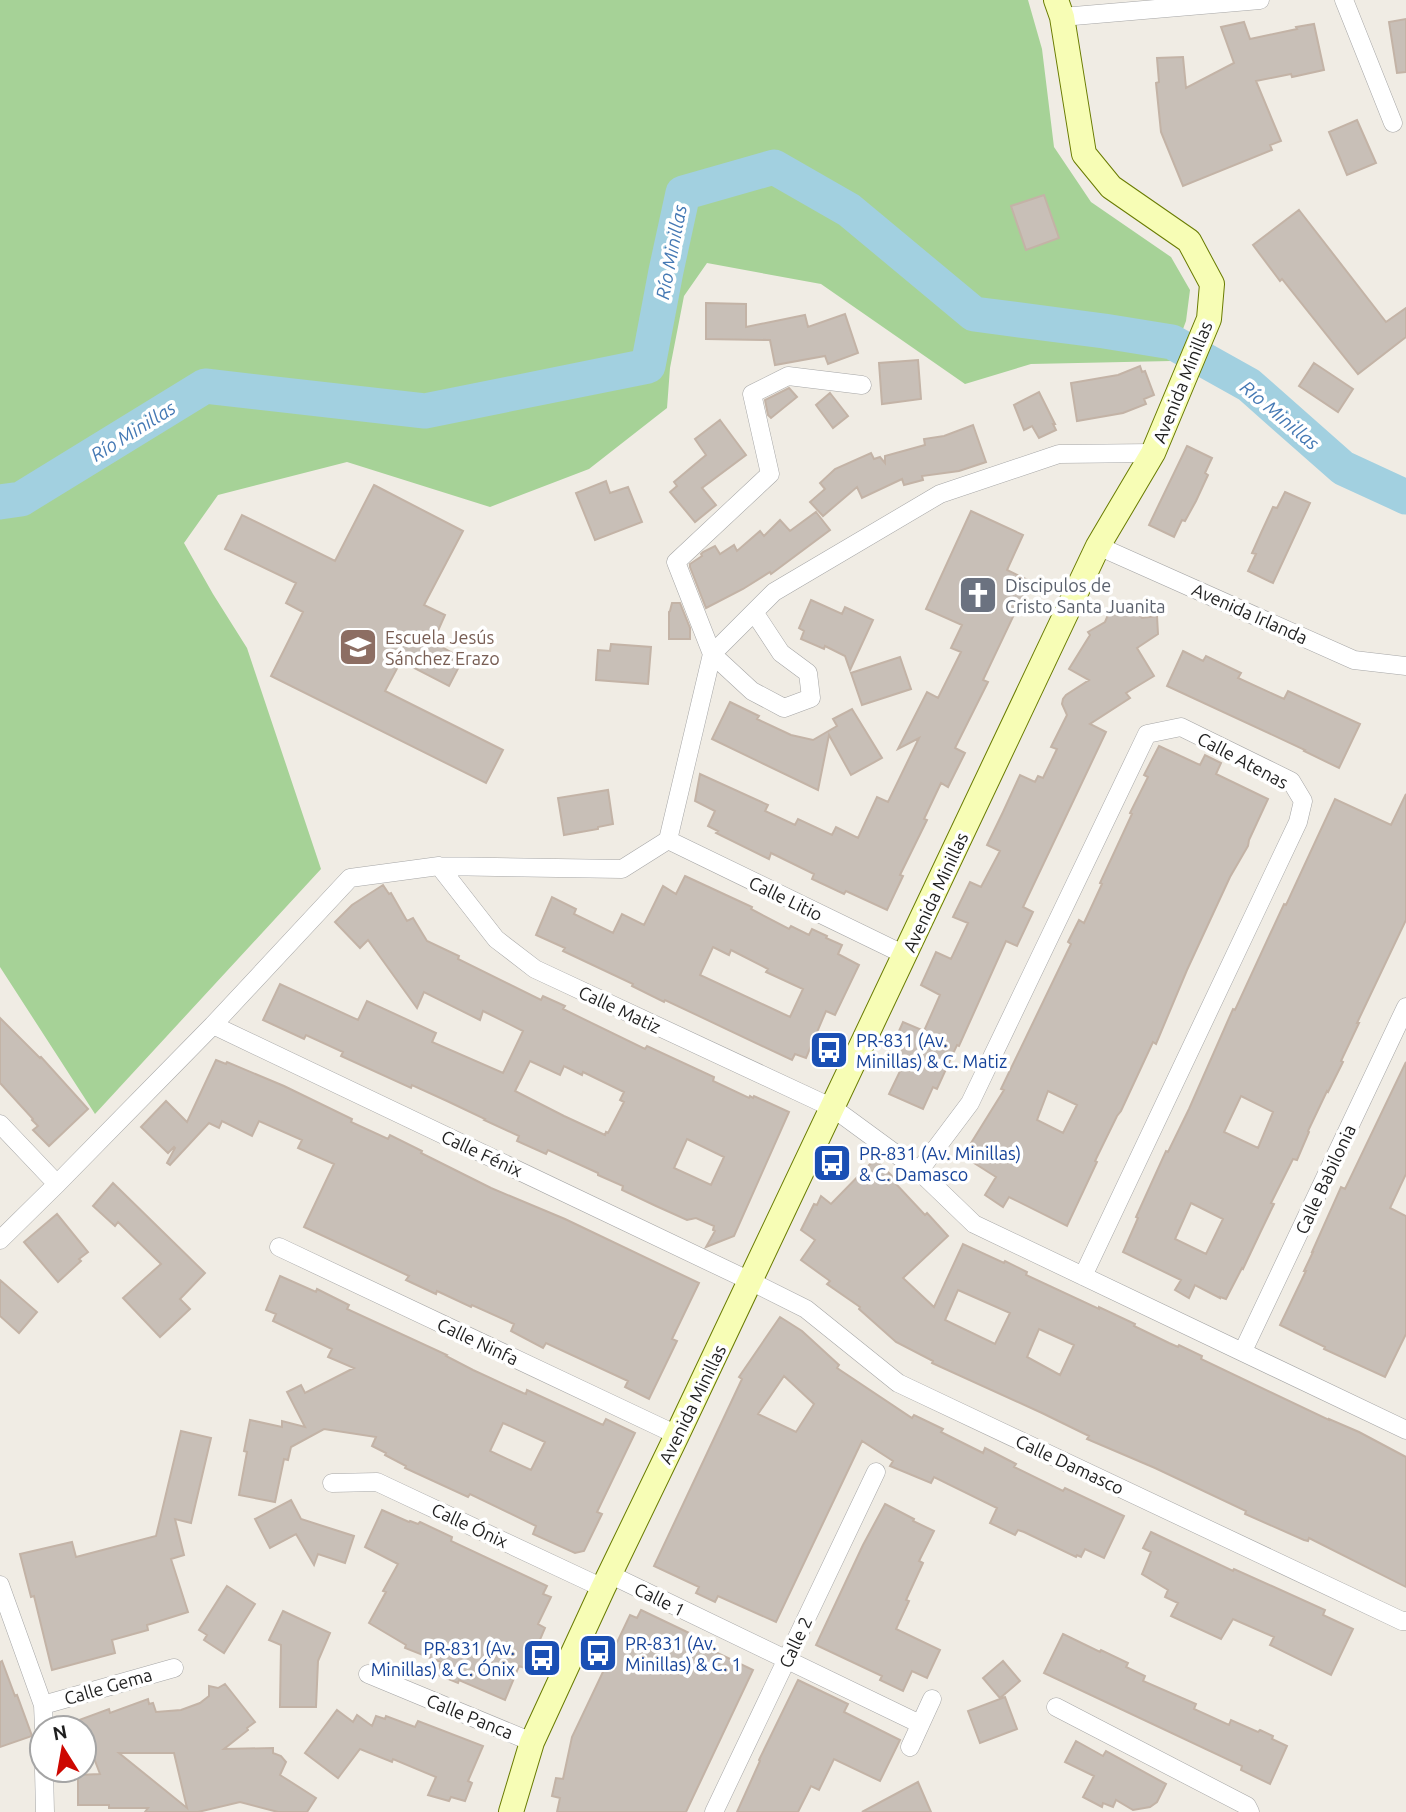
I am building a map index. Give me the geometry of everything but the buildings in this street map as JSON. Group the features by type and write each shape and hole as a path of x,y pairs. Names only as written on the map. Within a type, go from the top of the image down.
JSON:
{"street":[{"path":"1059,8 1260,0"},
{"path":"1344,0 1393,122"},
{"name":"Avenida Minillas","path":"511,1812 532,1742 606,1581 1098,546 1153,453 1209,319 1212,284 1188,241 1111,187 1084,154 1059,8"},
{"path":"754,612 781,653 808,673 811,698 784,708 752,691 712,654 676,562 770,474 752,394 788,376 862,384"},
{"path":"0,1240 213,1025 350,878 439,866 622,869 668,840 712,654 774,592 940,494 1059,454 1153,453"},
{"name":"Avenida Irlanda","path":"1098,546 1354,660 1406,666"},
{"name":"Calle Atenas","path":"919,1171 970,1103 1147,734 1181,727 1291,781 1303,802 1298,822 1083,1276"},
{"name":"Calle Litio","path":"668,840 905,956"},
{"name":"Calle Matiz","path":"439,866 496,940 535,969 833,1108"},
{"name":"Calle Babilonia","path":"1243,1351 1406,1007"},
{"name":"Calle Fénix","path":"213,1025 750,1281"},
{"path":"833,1108 919,1171 974,1224 1405,1425"},
{"path":"0,1124 57,1184"},
{"name":"Calle Ninfa","path":"279,1247 677,1435"},
{"name":"Calle Damasco","path":"750,1281 806,1309 898,1383 1406,1621"},
{"name":"Calle 2","path":"715,1812 876,1472"},
{"name":"Calle Ónix","path":"332,1483 377,1482 606,1581"},
{"name":"Calle 1","path":"606,1581 786,1660 920,1724"},
{"path":"0,1585 43,1705 43,1714"},
{"name":"Calle Gema","path":"43,1705 174,1668"},
{"name":"Calle Panca","path":"368,1674 532,1742"},
{"path":"910,1747 932,1699"},
{"path":"1056,1707 1247,1805 1250,1812"},
{"path":"44,1784 45,1812"}],"green space":[{"path":"0,0 1028,0 1042,49 1054,147 1091,202 1171,257 1190,290 1186,321 1171,361 1031,364 965,384 821,284 707,263 684,296 670,368 667,408 589,469 490,507 347,462 218,495 184,543 247,648 321,869 95,1114 0,967"}],"waterway":[{"name":"Río Minillas","path":"0,502 21,499 205,386 425,411 648,366 683,193 774,167 849,210 974,314 1172,342 1249,385 1343,468 1406,497"}],"place":[{"name":"Discipulos de Cristo Santa Juanita","path":"978,595"},
{"name":"Escuela Jesús Sánchez Erazo","path":"358,647"},
{"name":"PR-831 (Av. Minillas) & C. Matiz","path":"829,1050"},
{"name":"PR-831 (Av. Minillas) & C. Damasco","path":"832,1163"},
{"name":"PR-831 (Av. Minillas) & C. 1","path":"598,1653"},
{"name":"PR-831 (Av. Minillas) & C. Ónix","path":"542,1658"}]}
